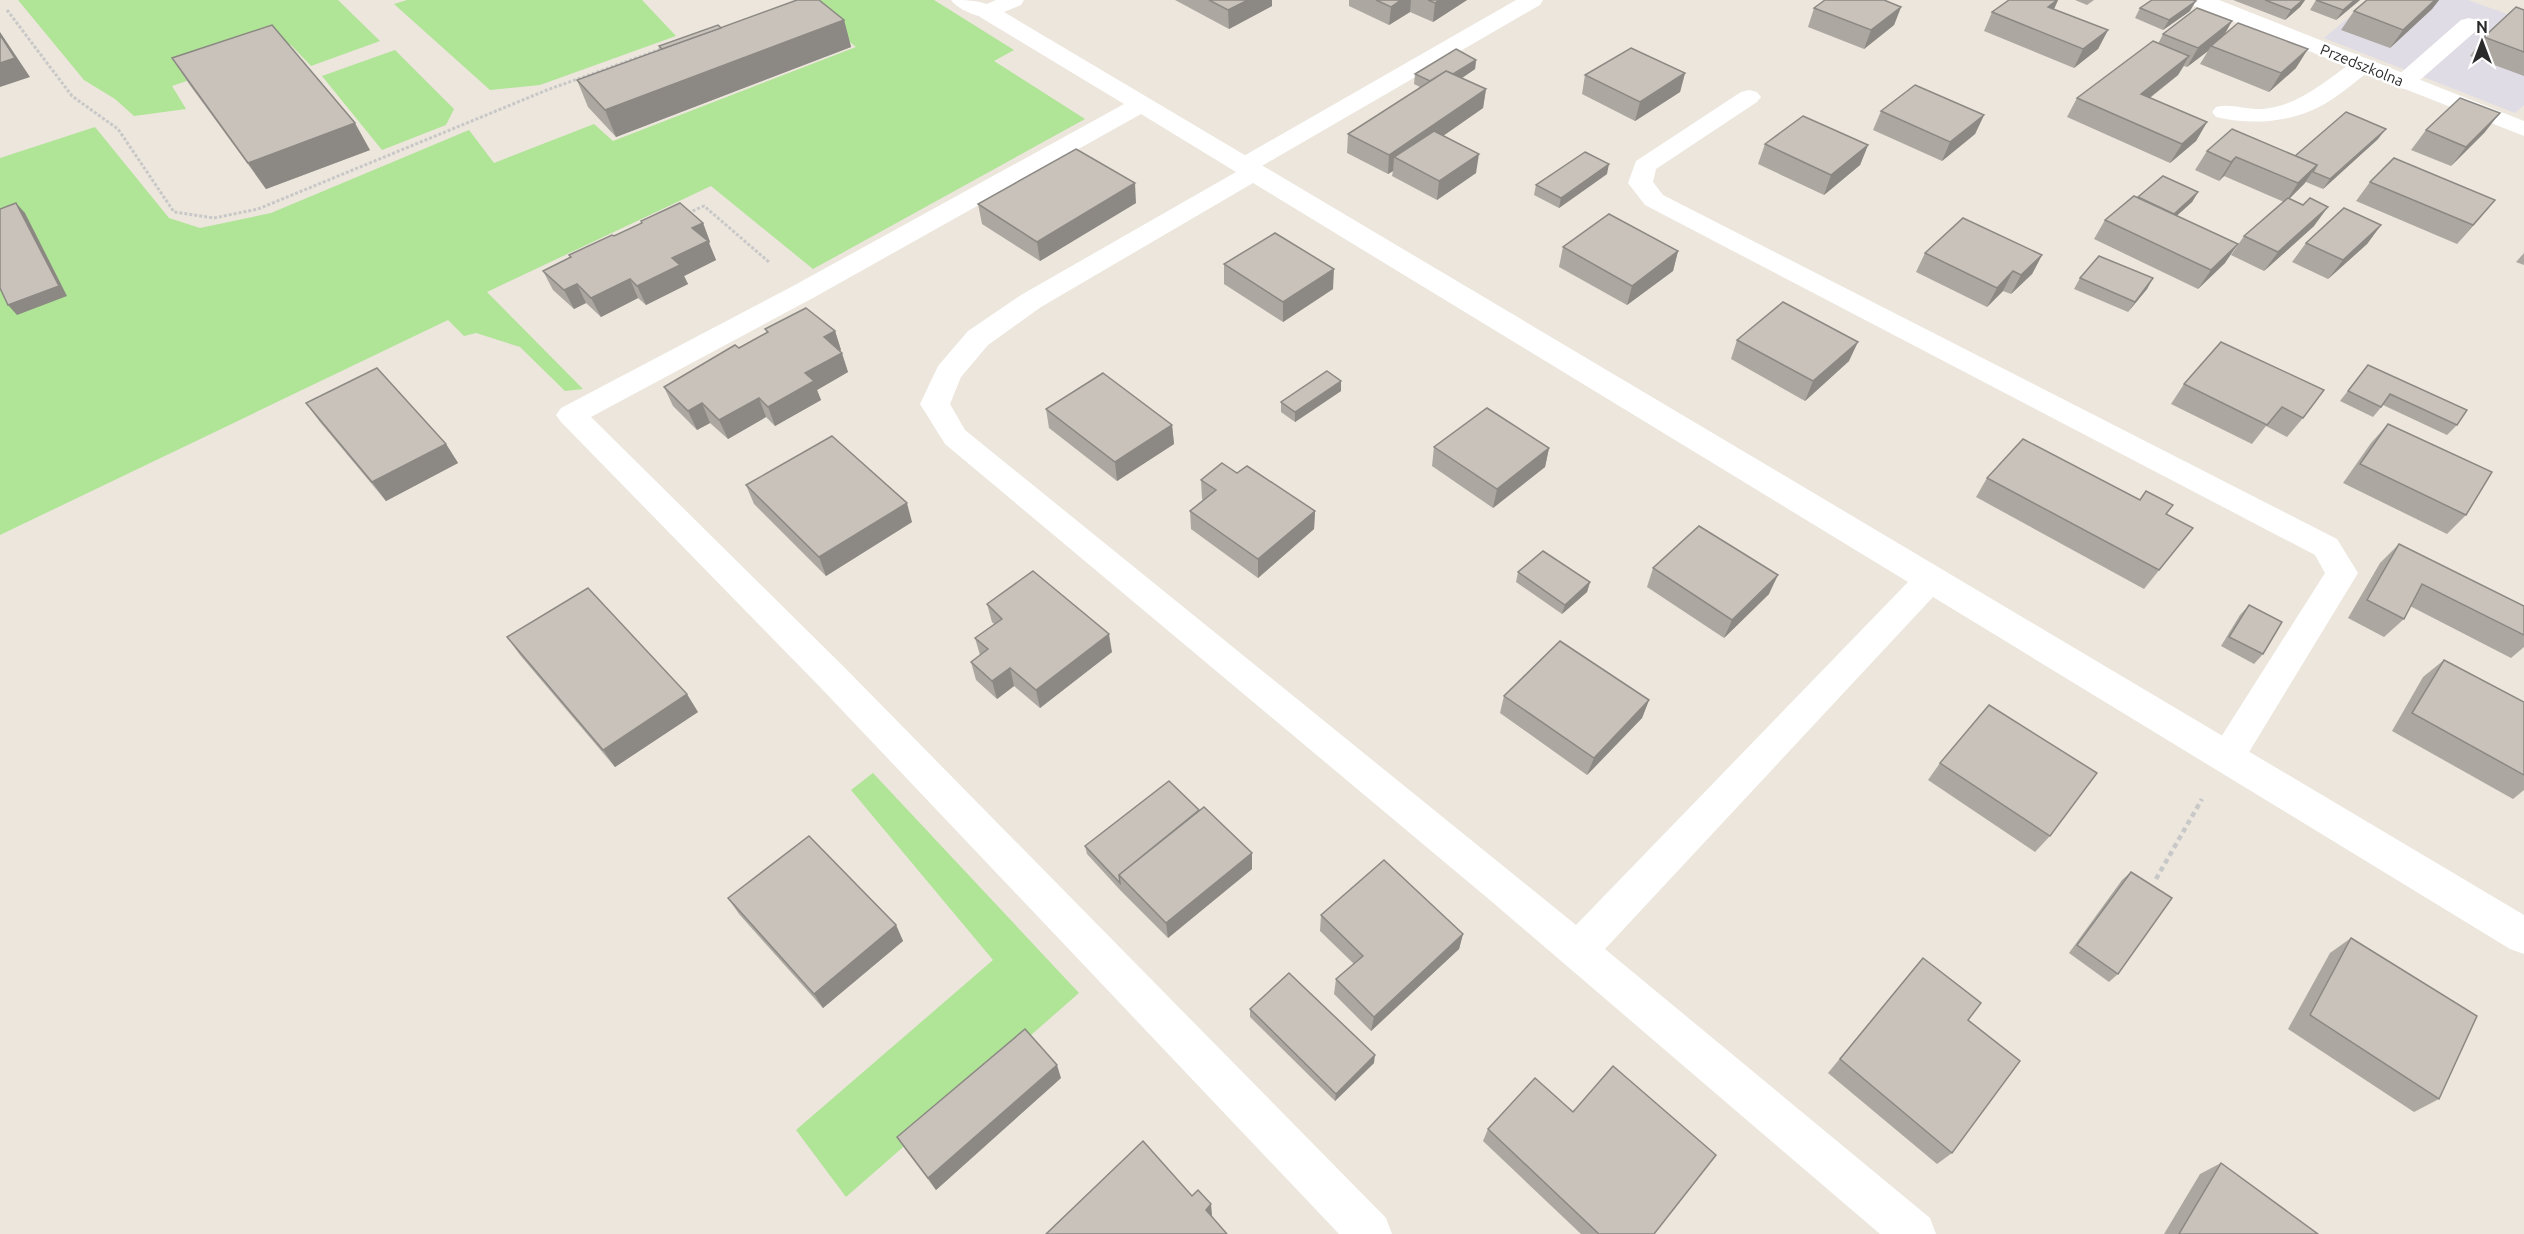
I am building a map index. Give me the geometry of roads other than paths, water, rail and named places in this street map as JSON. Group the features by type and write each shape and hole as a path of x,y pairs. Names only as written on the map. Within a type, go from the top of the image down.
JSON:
{"street":[{"path":"1532,0 1031,302 978,338 948,373 935,404 955,437 1577,951 1914,1234"},
{"name":"Przedszkolna","path":"2200,0 2524,129"},
{"path":"988,4 1142,104 1249,169 2524,936"},
{"path":"2404,82 2469,25"},
{"path":"2224,112 2263,116 2309,103 2363,65"},
{"path":"1749,97 1645,166 1640,183 1654,200 2326,547 2342,573 2227,756"},
{"path":"1142,104 804,292 571,415 832,677 1370,1234"},
{"path":"1577,951 1930,578"}]}
